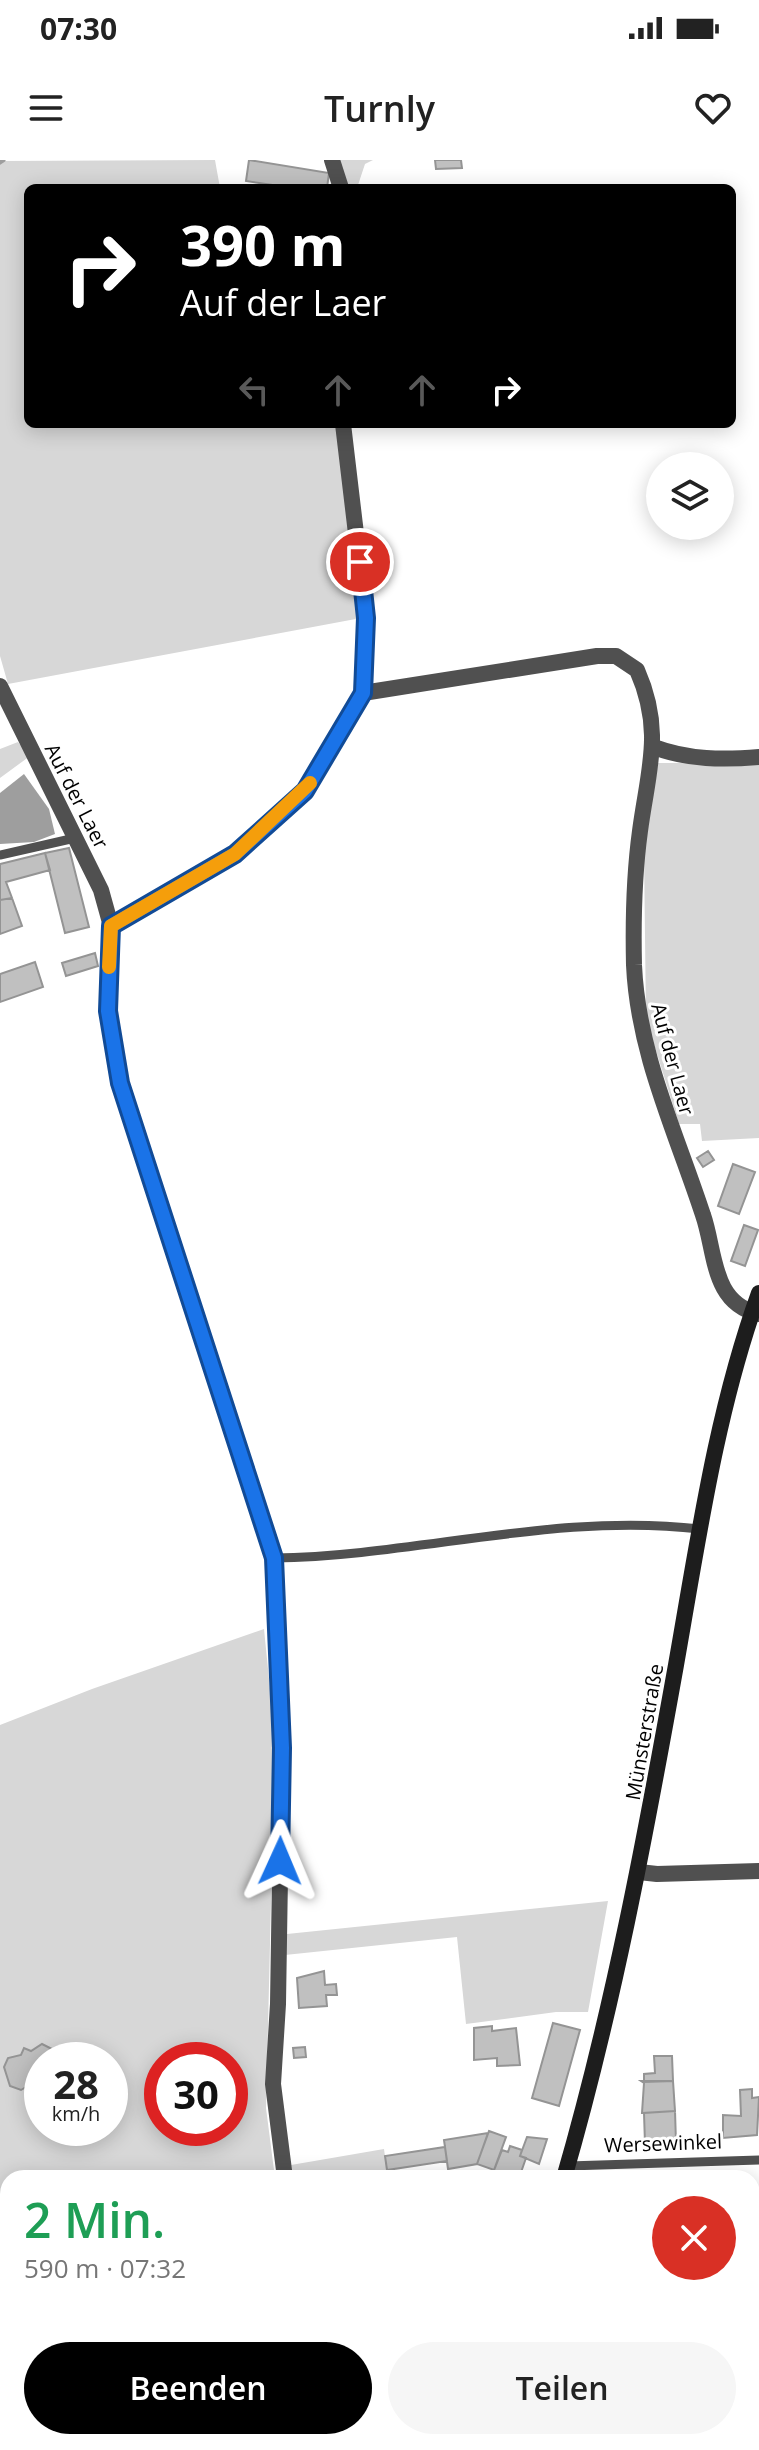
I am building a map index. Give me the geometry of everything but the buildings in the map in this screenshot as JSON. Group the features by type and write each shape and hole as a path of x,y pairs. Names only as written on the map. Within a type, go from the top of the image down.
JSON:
{"main road":[{"name":"Münsterstraße","path":"567,2170 621,1962 700,1529 759,1293"}],"street":[{"path":"332,160 340,184"},
{"path":"111,926 235,854 305,791 363,693 366,618 343,428"},
{"name":"Auf der Laer","path":"363,693 571,659 616,656 629,661 643,683 654,747 640,832 635,892 636,1001 644,1042 667,1117 705,1218 716,1273 724,1292 756,1313"},
{"name":"Auf der Laer","path":"0,686 101,890 111,926 108,1011 120,1083 274,1558 282,1748 278,2004 273,2084 284,2170"},
{"path":"654,747 697,758 759,757"},
{"path":"639,1872 759,1871"}],"lane":[{"path":"0,855 75,838"},
{"path":"274,1558 322,1557 597,1524 649,1523 700,1529"},
{"name":"Wersewinkel","path":"598,2170 759,2160"}],"shaded area":[{"path":"215,160 219,184 24,184 24,428 337,428 361,618 8,684 0,656 0,161"},
{"path":"339,160 373,160 365,164 358,184 347,184"},
{"path":"18,742 30,756 0,778 0,749"},
{"path":"658,763 759,763 759,1138 702,1141 700,1124 679,1124 646,1019 644,853"},
{"path":"24,774 49,809 55,834 34,842 0,844 0,793"},
{"path":"264,1629 275,1739 266,2108 274,2170 0,2170 0,1725"},
{"path":"608,1901 588,2012 556,2012 466,2024 457,1937 285,1955 287,1934"},
{"path":"384,2149 387,2170 292,2170 291,2165"}],"slow traffic":[{"path":"109,967 111,926 235,854 310,783"}],"route":[{"path":"280,1861 282,1748 274,1558 120,1083 108,1011 111,926 235,854 305,791 363,693 366,618 360,562"}]}
